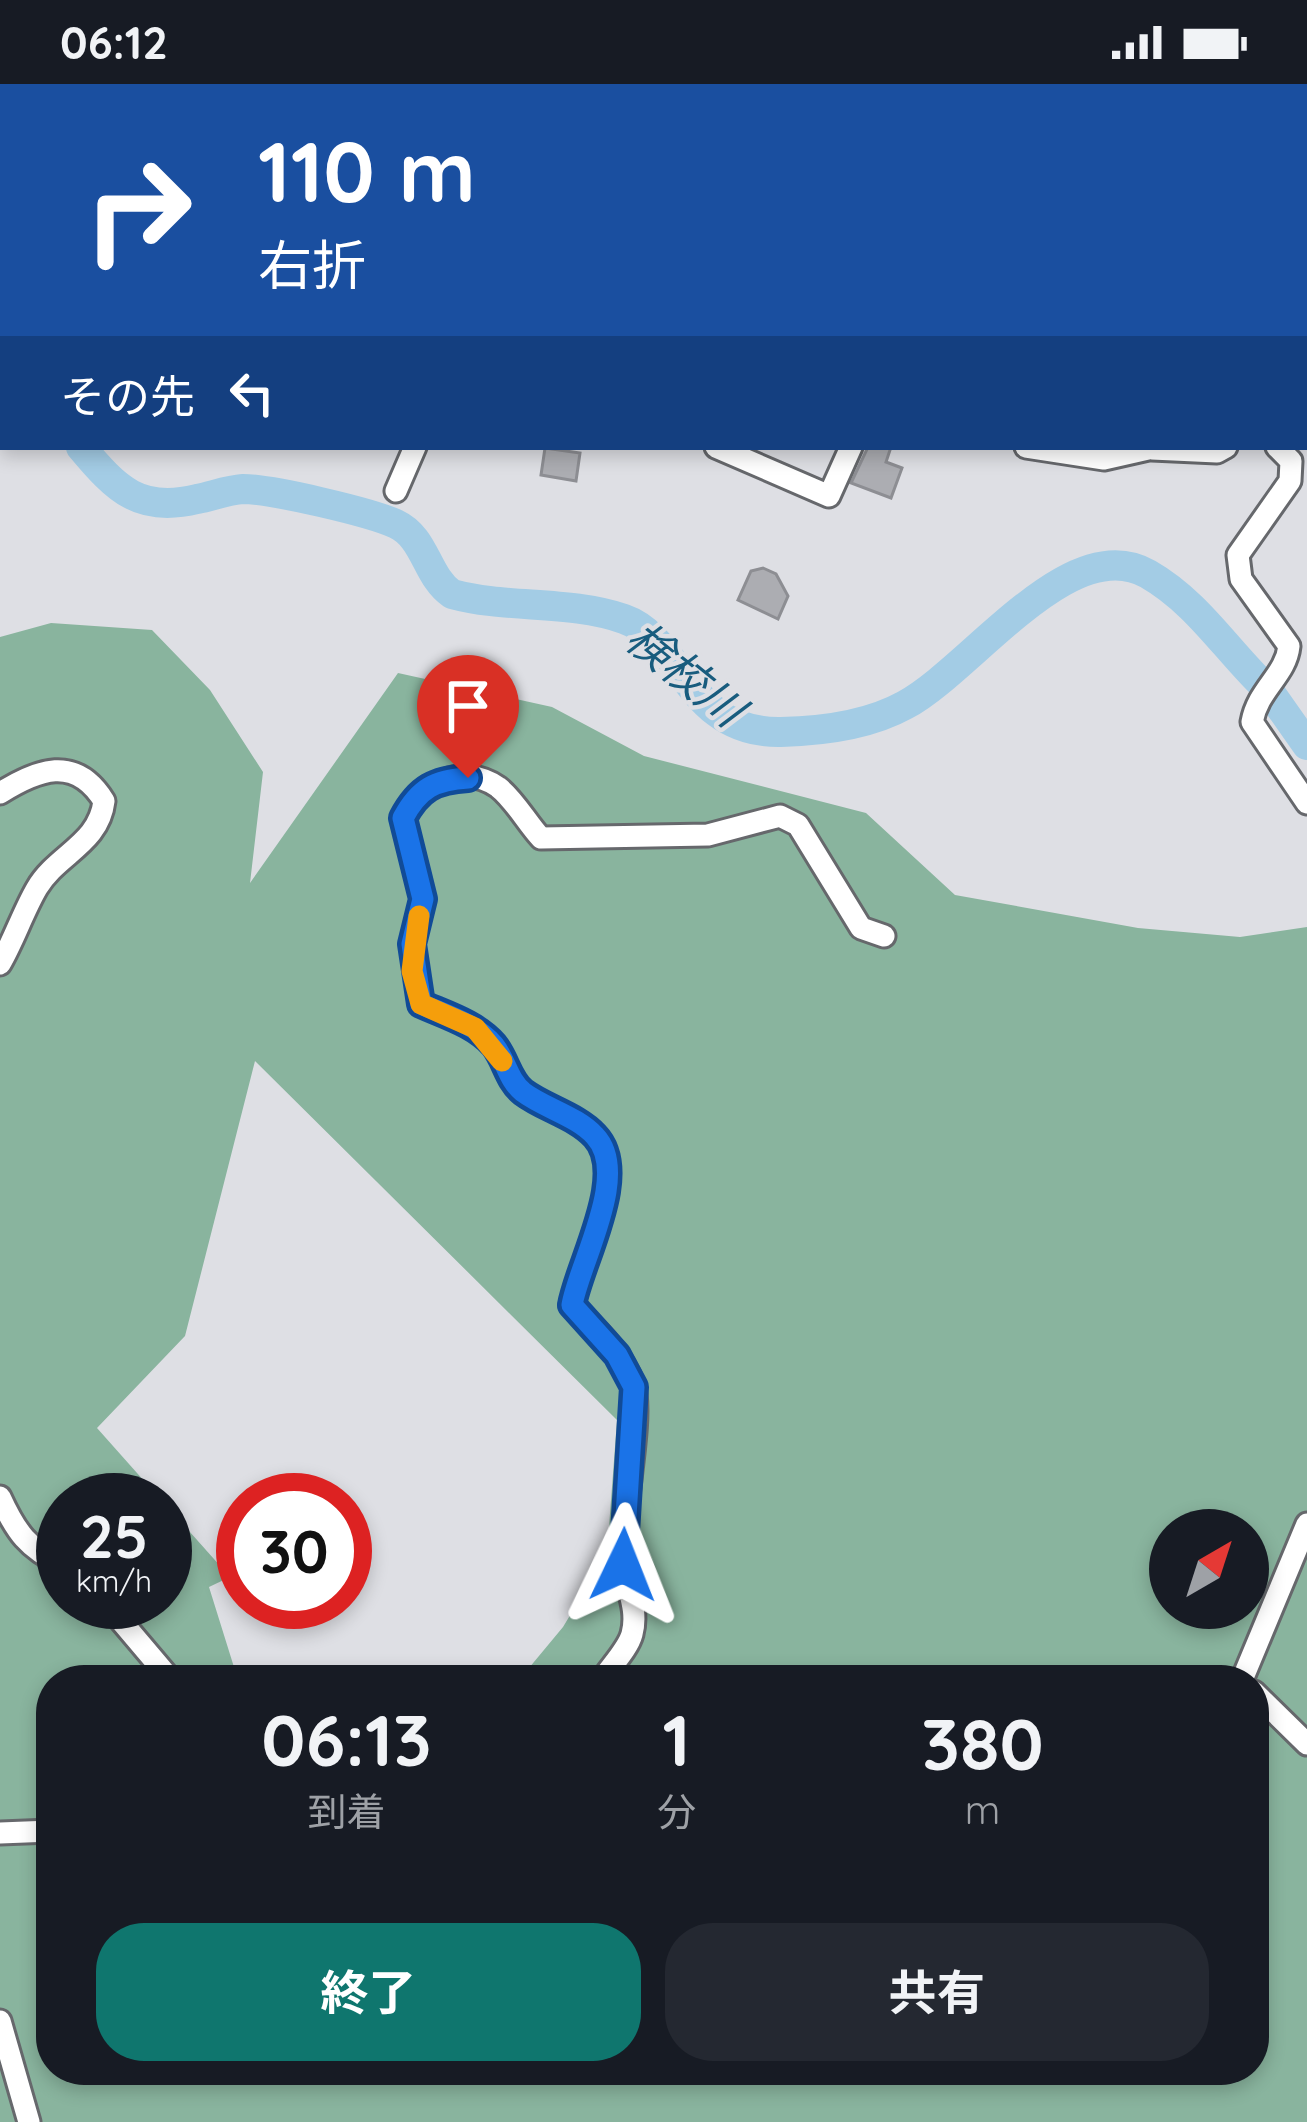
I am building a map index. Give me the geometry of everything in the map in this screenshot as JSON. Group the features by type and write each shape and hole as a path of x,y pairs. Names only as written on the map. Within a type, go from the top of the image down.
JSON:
{"street":[{"path":"396,490 414,450"},
{"path":"723,450 830,496 850,450"},
{"path":"1046,450 1104,459 1146,450"},
{"path":"1186,450 1221,450"},
{"path":"1280,450 1291,461 1290,481 1238,555 1241,579 1289,646 1288,660 1257,696 1252,722 1307,803"},
{"path":"0,793 34,771 61,772 83,778 104,801 102,819 89,838 38,886 0,964"},
{"path":"612,1665 632,1637 634,1609 623,1565 634,1387 617,1355 572,1305 578,1270 598,1233 608,1170 604,1152 595,1136 521,1090 496,1047 475,1028 421,1004 412,958 423,899 403,818 414,797 439,779 468,778 497,786 541,838 708,835 780,817 798,824 861,928 884,936"},
{"path":"0,1497 16,1531 36,1553"},
{"path":"1248,1665 1307,1524"},
{"path":"128,1629 158,1665"},
{"path":"1269,1707 1307,1744"},
{"path":"0,1833 36,1832"},
{"path":"0,2021 29,2122"}],"green space":[{"path":"51,623 152,630 210,690 263,772 250,883 398,673 552,707 644,756 866,813 955,895 1138,928 1240,937 1307,927 1307,2122 0,2122 0,637","holes":["255,1061 617,1420 607,1554 563,1627 531,1665 1269,1665 1269,2085 36,2085 36,1665 233,1665 222,1629 216,1629 209,1587 216,1584 216,1561 192,1534 192,1629 36,1629 36,1473 137,1473 97,1428 185,1336"]}],"building":[{"path":"545,450 580,453 576,481 541,475"},
{"path":"867,450 890,450 886,462 902,468 891,498 851,483"},
{"path":"763,568 776,574 788,596 778,619 738,600 751,571"}],"waterway":[{"name":"検校川","path":"84,450 118,486 145,500 177,503 243,489 344,508 406,530 452,594 582,609 624,619 660,645 705,702 750,729 829,728 891,712 931,687 1054,586 1086,571 1118,565 1148,574 1180,597 1260,682"},
{"name":"検校川","path":"1271,694 1307,745"}],"slow traffic":[{"path":"419,916 412,971 421,1004 475,1028 496,1047 502,1061"}],"route":[{"path":"468,778 439,779 414,797 403,818 423,899 412,944 412,971 421,1004 475,1028 496,1047 521,1090 595,1136 604,1152 608,1170 598,1233 578,1270 572,1305 617,1355 634,1387 623,1565"}]}
